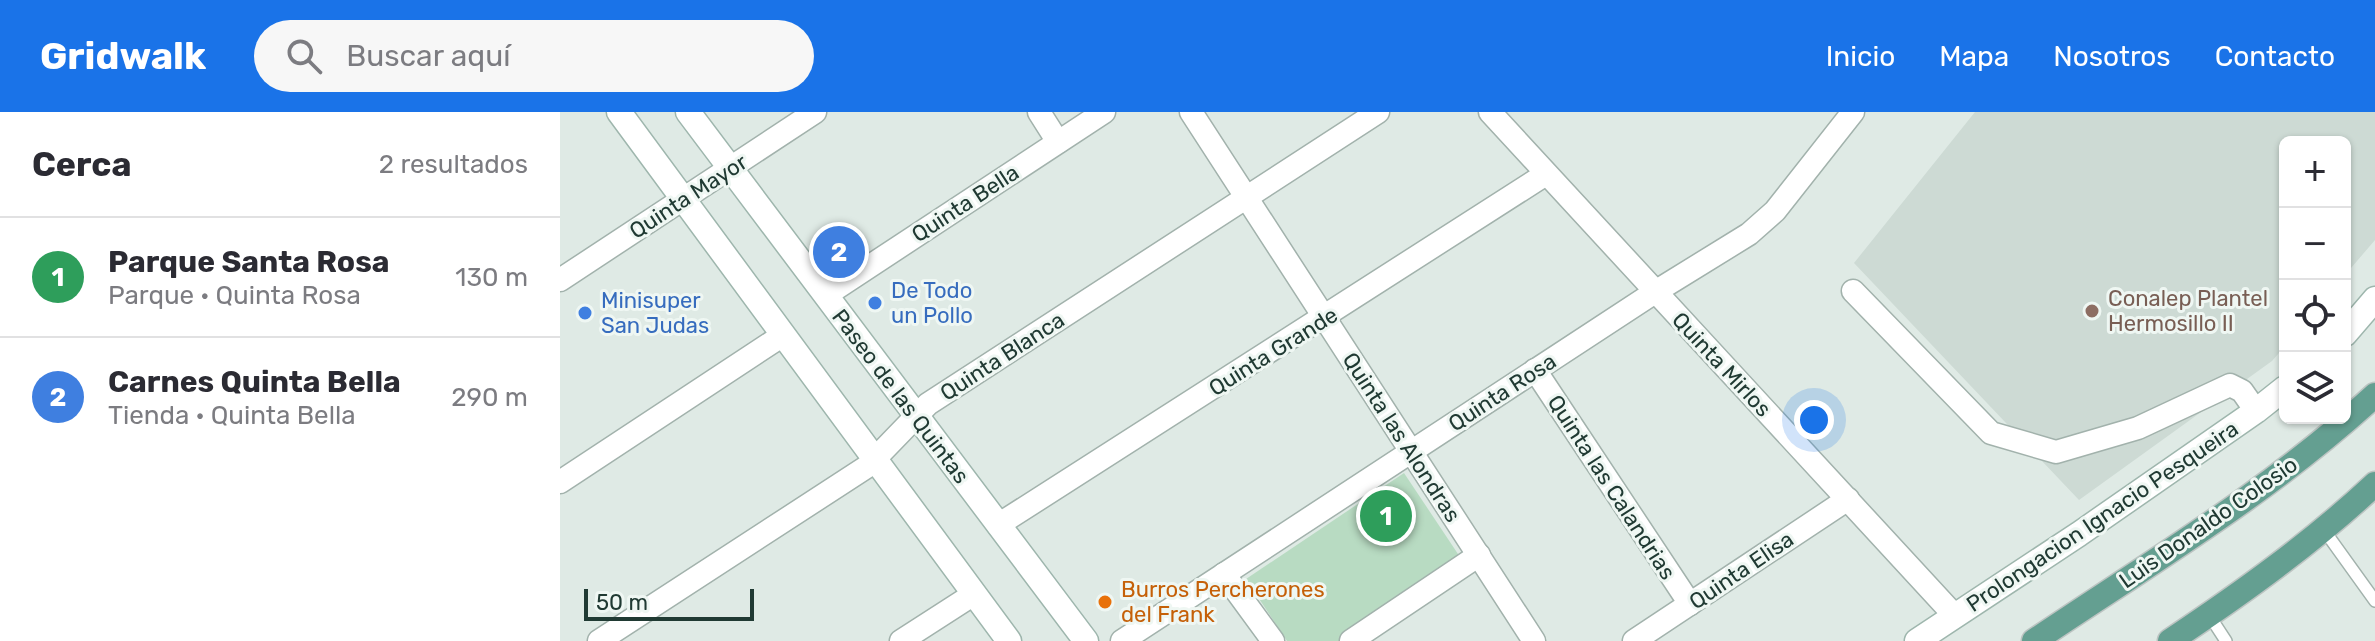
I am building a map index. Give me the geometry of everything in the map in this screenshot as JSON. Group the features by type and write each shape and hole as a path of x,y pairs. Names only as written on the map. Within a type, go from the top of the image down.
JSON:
{"main road":[{"path":"619,112 1009,641"},
{"name":"Paseo de las Quintas","path":"688,112 1086,641"},
{"path":"2351,327 2375,299"},
{"name":"Prolongacion Ignacio Pesqueira","path":"1917,641 2279,393"},
{"name":"Luis Donaldo Colosio","path":"2034,641 2266,485 2336,431 2375,395"},
{"path":"2170,641 2281,565 2375,484"}],"street":[{"name":"Quinta Mayor","path":"560,280 815,112"},
{"path":"1039,112 1058,142"},
{"name":"Quinta Bella","path":"826,295 1104,112"},
{"name":"Quinta las Alondras","path":"1191,112 1534,641"},
{"name":"Quinta Blanca","path":"599,641 875,460 928,404 1378,112"},
{"name":"Quinta Mirlos","path":"1490,112 1955,616"},
{"name":"Quinta Rosa","path":"1122,641 1762,223 1775,211 1853,112"},
{"name":"Quinta Grande","path":"998,525 1546,174"},
{"path":"1853,291 1991,433 2056,452 2138,428 2230,385 2242,391 2256,411"},
{"path":"560,482 783,335"},
{"name":"Quinta las Calandrias","path":"1535,370 1690,604"},
{"name":"Quinta Elisa","path":"1634,641 1848,499"},
{"path":"1351,641 1479,555"},
{"path":"1224,574 1273,641"},
{"path":"901,641 974,594"}],"lane":[{"path":"2324,530 2375,601"},
{"path":"2209,615 2226,641"}],"shaded area":[{"name":"Conalep Plantel Hermosillo II","path":"1975,112 2375,112 2375,240 2351,268 2351,136 2279,136 2279,353 2079,500 1854,263"}],"green space":[{"path":"1404,473 1462,560 1339,641 1287,641 1246,579"}],"place":[{"name":"Carnes Quinta Bella","path":"839,252"},
{"name":"De Todo un Pollo","path":"875,303"},
{"name":"Conalep Plantel Hermosillo II","path":"2092,311"},
{"name":"Minisuper San Judas","path":"585,313"},
{"name":"Parque Santa Rosa","path":"1386,516"},
{"name":"Burros Percherones del Frank","path":"1105,602"}]}
